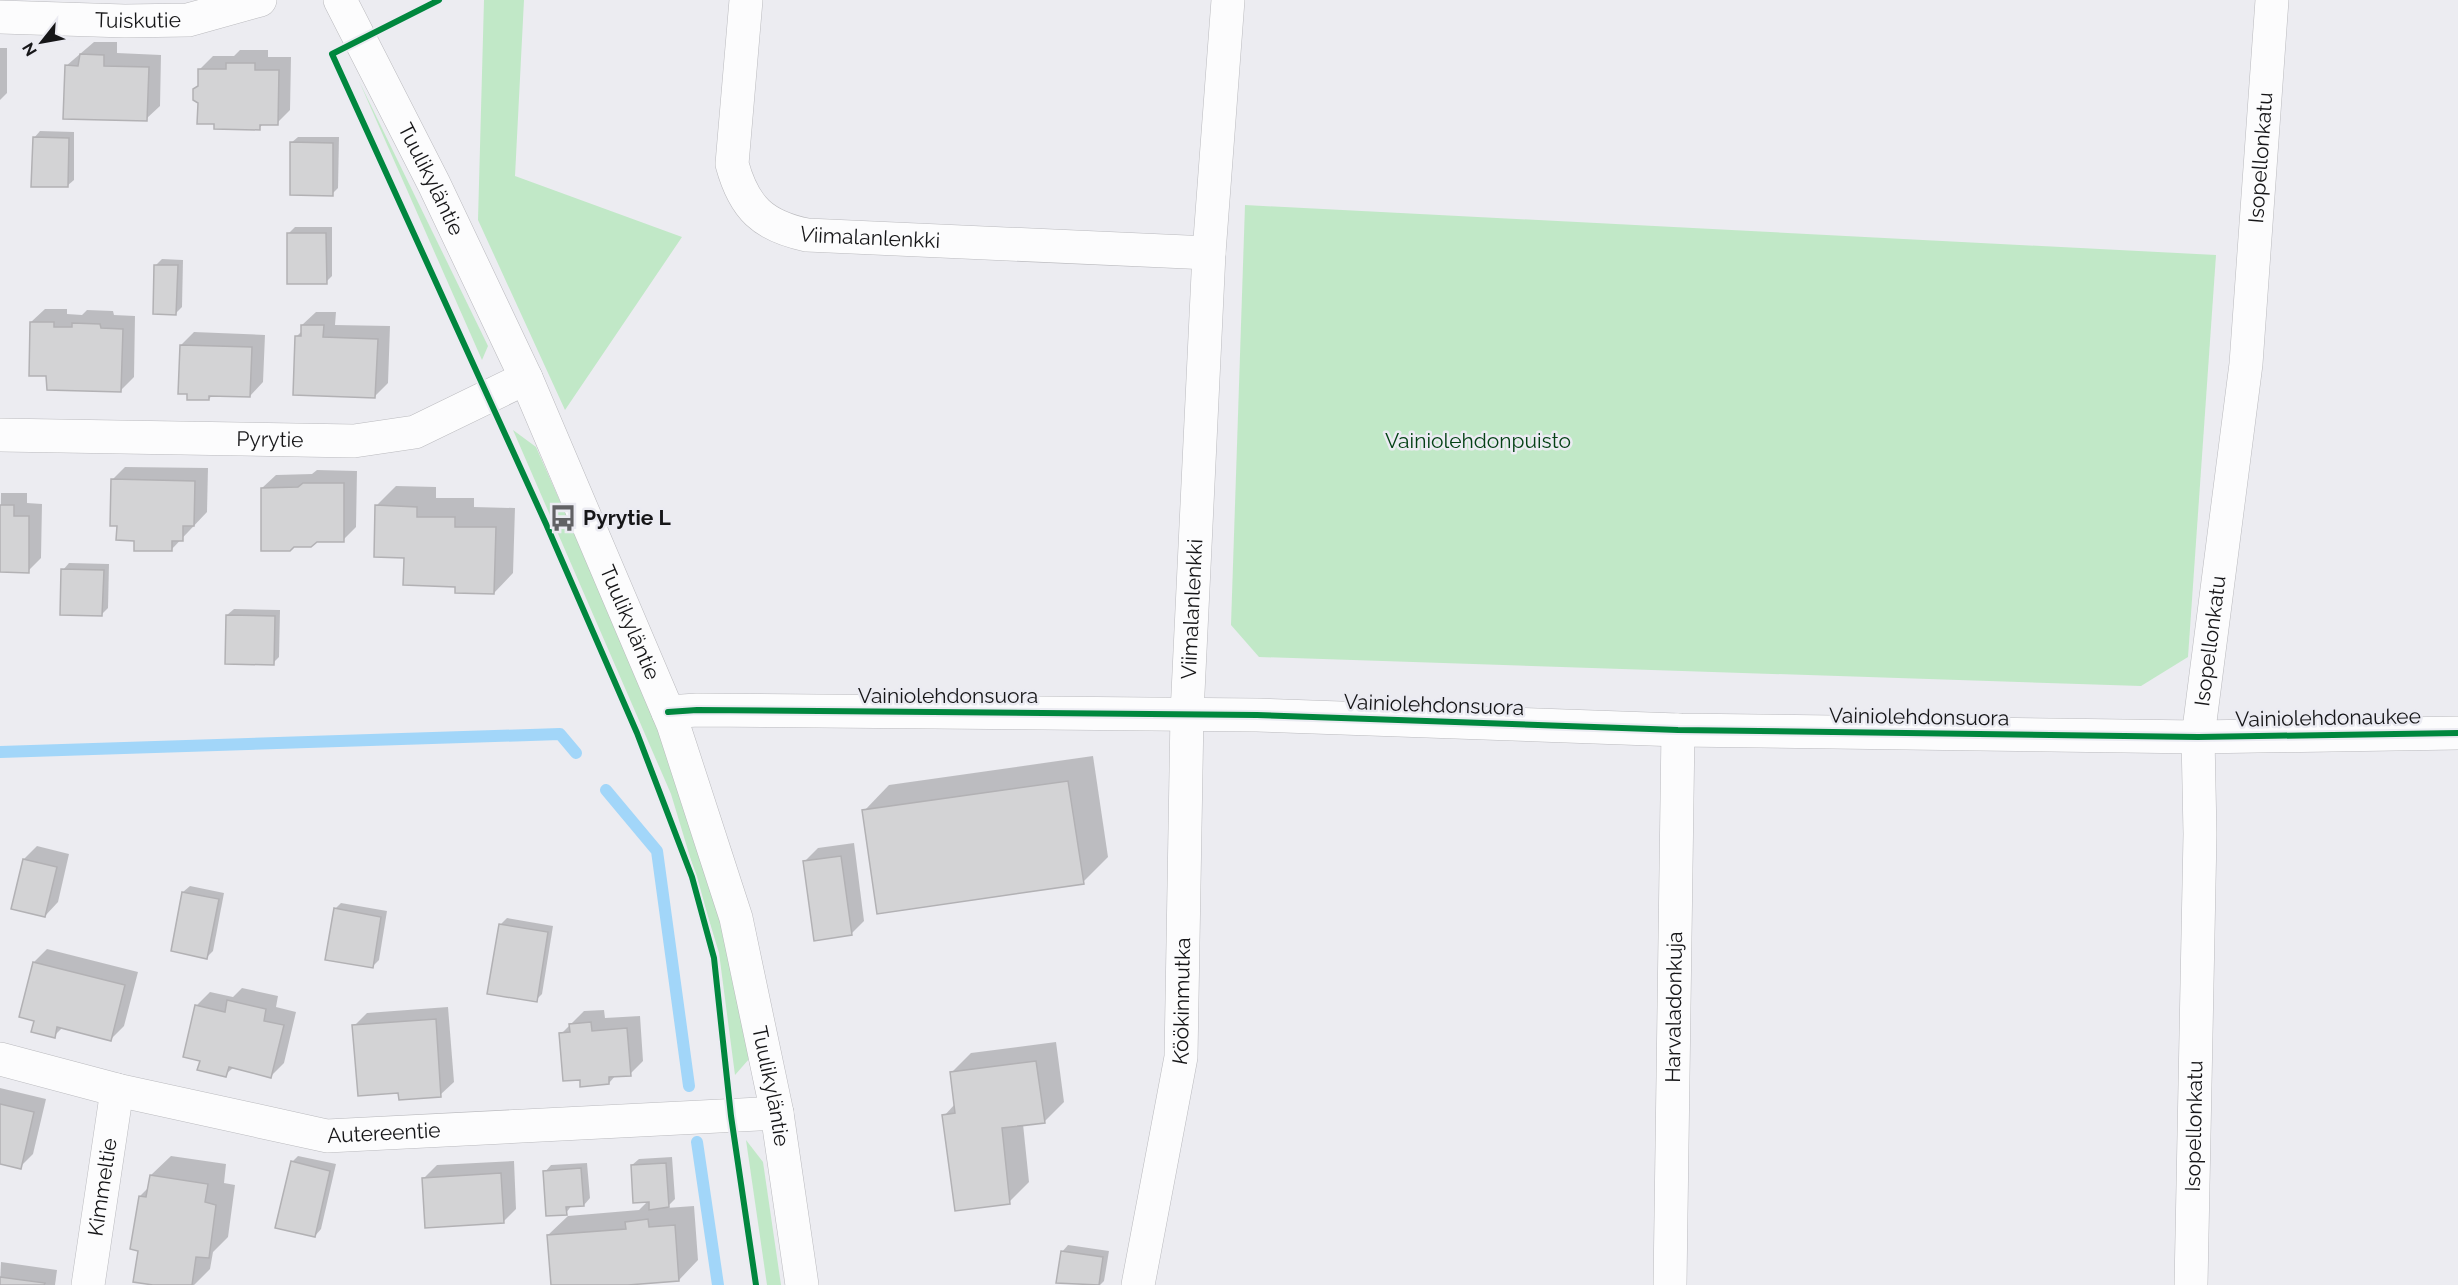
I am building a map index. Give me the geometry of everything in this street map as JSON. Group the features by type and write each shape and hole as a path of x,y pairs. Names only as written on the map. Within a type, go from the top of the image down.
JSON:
{"street":[{"name":"Tuiskutie","path":"5,11 125,21 188,20 260,0"},
{"name":"Tuulikyläntie","path":"340,0 434,184 526,378 668,712 736,918 777,1113 802,1285"},
{"name":"Viimalanlenkki","path":"746,0 732,164 739,190 760,215 780,229 807,235 1209,253"},
{"name":"Viimalanlenkki","path":"1187,714 1209,253 1228,0"},
{"name":"Isopellonkatu","path":"2191,1285 2200,834 2198,736 2246,364 2272,0"},
{"name":"Pyrytie","path":"0,435 354,441 415,432 526,378"},
{"name":"Vainiolehdonsuora","path":"668,712 697,710 1187,714 1678,730 2198,736"},
{"name":"Köökinmutka","path":"1138,1285 1181,1057 1187,714"},
{"name":"Harvaladonkuja","path":"1670,1285 1678,730"},
{"name":"Vainiolehdonaukee","path":"2198,736 2458,733"},
{"name":"Autereentie","path":"0,1059 117,1090 327,1136 777,1113"},
{"name":"Kimmeltie","path":"88,1285 117,1090"}],"green space":[{"path":"484,0 524,0 515,176 682,237 565,410 478,220"},
{"path":"359,81 488,346 482,360"},
{"name":"Vainiolehdonpuisto","path":"1245,205 2216,255 2188,657 2141,686 1259,657 1231,625"},
{"path":"513,430 536,447 643,689 691,805 733,954 749,1059 735,1075 719,953 671,794"},
{"path":"746,1140 763,1162 781,1285 767,1285"}],"building":[{"path":"80,54 104,55 104,66 149,67 147,121 63,119 65,65 78,66"},
{"path":"226,63 255,63 255,70 279,70 278,125 260,125 260,130 214,129 214,124 197,124 198,103 193,100 193,89 198,86 198,69 226,69"},
{"path":"33,137 69,138 68,187 31,187"},
{"path":"290,142 333,143 333,196 290,195"},
{"path":"287,233 326,233 327,284 287,284"},
{"path":"154,265 178,265 176,315 153,314"},
{"path":"30,322 54,322 54,327 72,327 72,323 100,324 101,328 123,329 121,392 47,390 46,376 29,376"},
{"path":"301,325 324,325 323,337 378,339 375,398 293,395 295,336 301,336"},
{"path":"180,345 252,347 250,397 209,396 209,400 187,400 187,394 178,394"},
{"path":"111,479 195,481 194,526 183,526 183,541 172,541 172,551 134,551 134,541 116,540 117,526 110,526"},
{"path":"303,483 344,483 344,542 317,542 311,547 294,547 290,551 261,551 261,488 298,487"},
{"path":"0,505 14,505 14,516 29,516 29,573 0,572"},
{"path":"375,505 417,507 417,517 455,517 455,527 496,527 494,594 455,593 455,587 403,585 404,558 374,557"},
{"path":"61,569 104,570 102,616 60,615"},
{"path":"226,615 275,616 274,665 225,664"},
{"path":"1068,781 1084,884 877,914 862,810"},
{"path":"841,856 852,935 814,941 803,861"},
{"path":"23,859 57,867 45,917 11,909"},
{"path":"182,892 219,899 207,959 171,951"},
{"path":"334,908 381,917 373,968 325,960"},
{"path":"499,924 548,932 537,1002 487,994"},
{"path":"33,962 125,985 111,1041 57,1027 55,1038 31,1032 34,1021 19,1017"},
{"path":"227,1000 266,1009 264,1021 284,1025 271,1078 229,1067 226,1077 197,1070 200,1061 183,1057 195,1005 225,1012"},
{"path":"436,1019 441,1097 399,1100 398,1093 358,1096 352,1025"},
{"path":"591,1022 592,1031 627,1028 631,1076 609,1077 609,1084 580,1087 580,1080 563,1081 559,1033 570,1032 569,1024"},
{"path":"1036,1061 1045,1123 1002,1128 1010,1204 955,1211 942,1115 955,1113 950,1072"},
{"path":"0,1104 34,1112 21,1169 0,1164"},
{"path":"291,1161 330,1171 315,1237 275,1228"},
{"path":"666,1163 669,1207 649,1210 649,1202 633,1203 631,1165"},
{"path":"581,1168 584,1206 566,1207 567,1215 546,1216 543,1171"},
{"path":"501,1173 504,1223 425,1228 422,1178"},
{"path":"150,1175 208,1184 205,1202 216,1205 209,1258 196,1257 192,1285 153,1285 133,1282 138,1251 130,1249 139,1196 146,1197"},
{"path":"648,1219 649,1227 675,1225 679,1281 628,1285 551,1285 547,1235 626,1229 625,1222"},
{"path":"1061,1251 1103,1257 1099,1285 1056,1283"},
{"path":"0,1277 45,1283 44,1285 0,1285"}],"waterway":[{"path":"0,752 560,734 576,753"},
{"path":"606,790 657,851 689,1086"},
{"path":"697,1142 718,1285"}],"cycle path":[{"path":"439,0 332,54 546,524 637,733 692,877 714,958 731,1116 756,1285"},
{"path":"668,712 697,710 1257,715 1678,730 2198,737 2458,733"}],"place":[{"name":"Pyrytie L","path":"563,518"}]}
